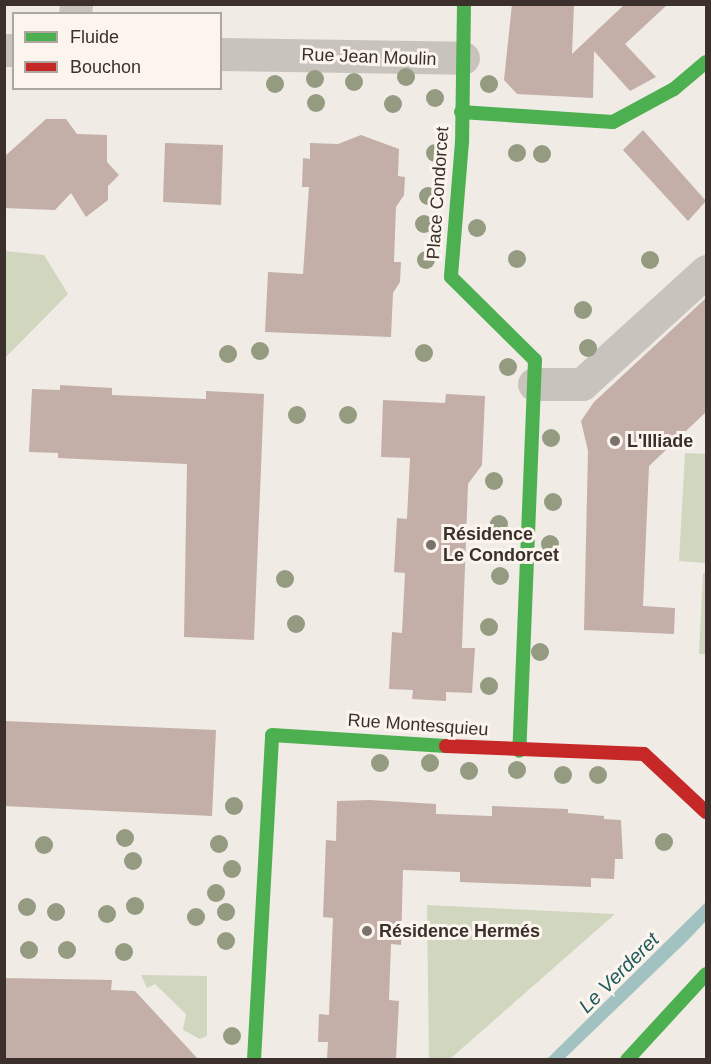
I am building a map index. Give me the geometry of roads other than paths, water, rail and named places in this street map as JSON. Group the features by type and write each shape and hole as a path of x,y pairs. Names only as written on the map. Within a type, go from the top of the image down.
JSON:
{"street":[{"name":"Rue Jean Moulin","path":"222,54 463,58 464,4"},
{"name":"Place Condorcet","path":"463,58 451,277 535,360 534,384"},
{"path":"461,112 613,122 674,89 706,62"},
{"path":"706,271 582,384 534,384 519,751 644,754 706,812"},
{"name":"Rue Montesquieu","path":"254,1059 272,735 519,751"},
{"path":"627,1059 706,974"}],"water":[{"path":"706,902 706,921 688,940 564,1059 547,1059"}],"place":[{"name":"L'Illiade","path":"615,441"},
{"name":"Résidence Le Condorcet","path":"431,545"},
{"name":"Résidence Hermés","path":"367,931"}],"water label":[{"name":"Le Verderet","path":"619,973"}]}
